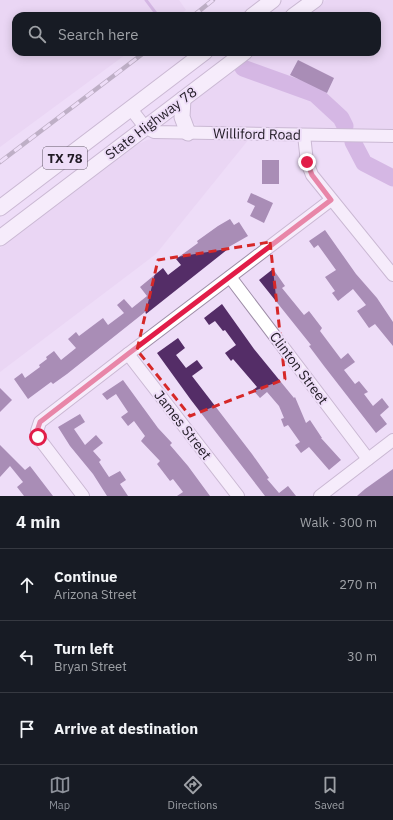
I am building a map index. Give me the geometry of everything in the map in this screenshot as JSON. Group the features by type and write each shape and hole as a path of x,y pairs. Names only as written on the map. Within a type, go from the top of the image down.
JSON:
{"main road":[{"path":"257,12 273,0"},
{"path":"298,12 315,0"},
{"name":"State Highway 78","path":"0,208 200,56"},
{"name":"State Highway 78","path":"0,238 240,56"},
{"path":"183,99 182,117 188,133"}],"street":[{"path":"131,109 145,127"},
{"name":"Williford Road","path":"145,127 154,132 393,136"},
{"path":"304,135 307,162 312,175 393,276"},
{"path":"83,496 38,437 37,431 40,422 331,200"},
{"name":"Clinton Street","path":"230,277 368,459"},
{"name":"James Street","path":"128,354 238,496"},
{"path":"320,496 393,440"}],"highlighted area":[{"path":"270,242 285,379 190,416 137,350 158,260"}],"shaded area":[{"path":"0,0 179,0 186,10 183,12 12,12 12,56 124,56 0,147"},
{"path":"326,0 393,0 393,130 204,128 188,121 188,105 253,56 381,56 381,12 310,12"},
{"path":"161,137 249,139 156,254 0,372 0,248 134,146 147,140"}],"building":[{"path":"298,60 334,78 327,93 290,75"},
{"path":"262,160 279,160 279,184 262,184"},
{"path":"251,193 273,203 264,223 250,216 255,206 247,202"},
{"path":"230,219 234,225 239,222 248,236 227,248 228,249 146,314 145,312 67,374 53,384 51,382 28,399 14,379 22,373 25,378 40,367 39,365 47,359 46,357 54,351 61,360 76,348 68,339 76,332 79,336 103,318 108,325 124,313 117,305 124,299 132,308 147,296 140,287 163,268 168,275 181,265 176,259 198,243 197,241"},
{"path":"325,230 356,274 377,298 393,322 393,346 375,324 369,328 357,311 366,305 353,289 338,301 332,293 335,291 325,277 336,270 318,245 314,248 309,241"},
{"path":"273,269 285,286 282,288 304,315 309,311 322,328 320,331 341,359 348,353 355,362 344,370 355,384 359,381 368,392 364,394 373,406 382,398 389,407 380,415 387,424 376,433 309,346 311,345 259,280"},
{"path":"222,304 254,349 294,398 295,397 306,423 310,420 321,438 341,460 329,470 309,447 301,453 295,445 300,442 288,425 284,427 281,419 284,418 279,406 267,392 260,398 253,390 257,387 233,359 231,361 225,353 236,345 225,330 223,331 215,321 209,325 204,318"},
{"path":"178,338 185,348 176,355 186,368 197,360 203,368 192,376 252,454 269,478 267,479 279,493 288,486 296,496 265,496 191,400 157,353"},
{"path":"123,380 158,428 172,443 170,445 188,466 210,496 177,496 183,492 173,479 170,481 157,464 160,461 141,441 145,436 134,421 128,426 121,417 128,412 116,394 107,400 102,394"},
{"path":"0,388 12,400 0,412"},
{"path":"80,414 85,422 74,429 85,445 96,435 103,443 93,451 101,460 99,462 109,477 120,471 126,480 120,484 128,496 107,496 93,474 70,446 58,427"},
{"path":"0,445 25,470 30,466 53,496 24,496 17,487 23,482 10,466 0,477"},
{"path":"393,469 393,496 357,496 365,489"}],"waterway":[{"path":"146,0 155,12"},
{"path":"243,68 315,94 341,118 345,126"},
{"path":"353,142 364,163 393,178"}],"railway":[{"path":"198,12 213,0"},
{"path":"0,162 140,56"}],"route":[{"path":"38,437 37,431 40,422 331,200 312,175 307,162"}]}
